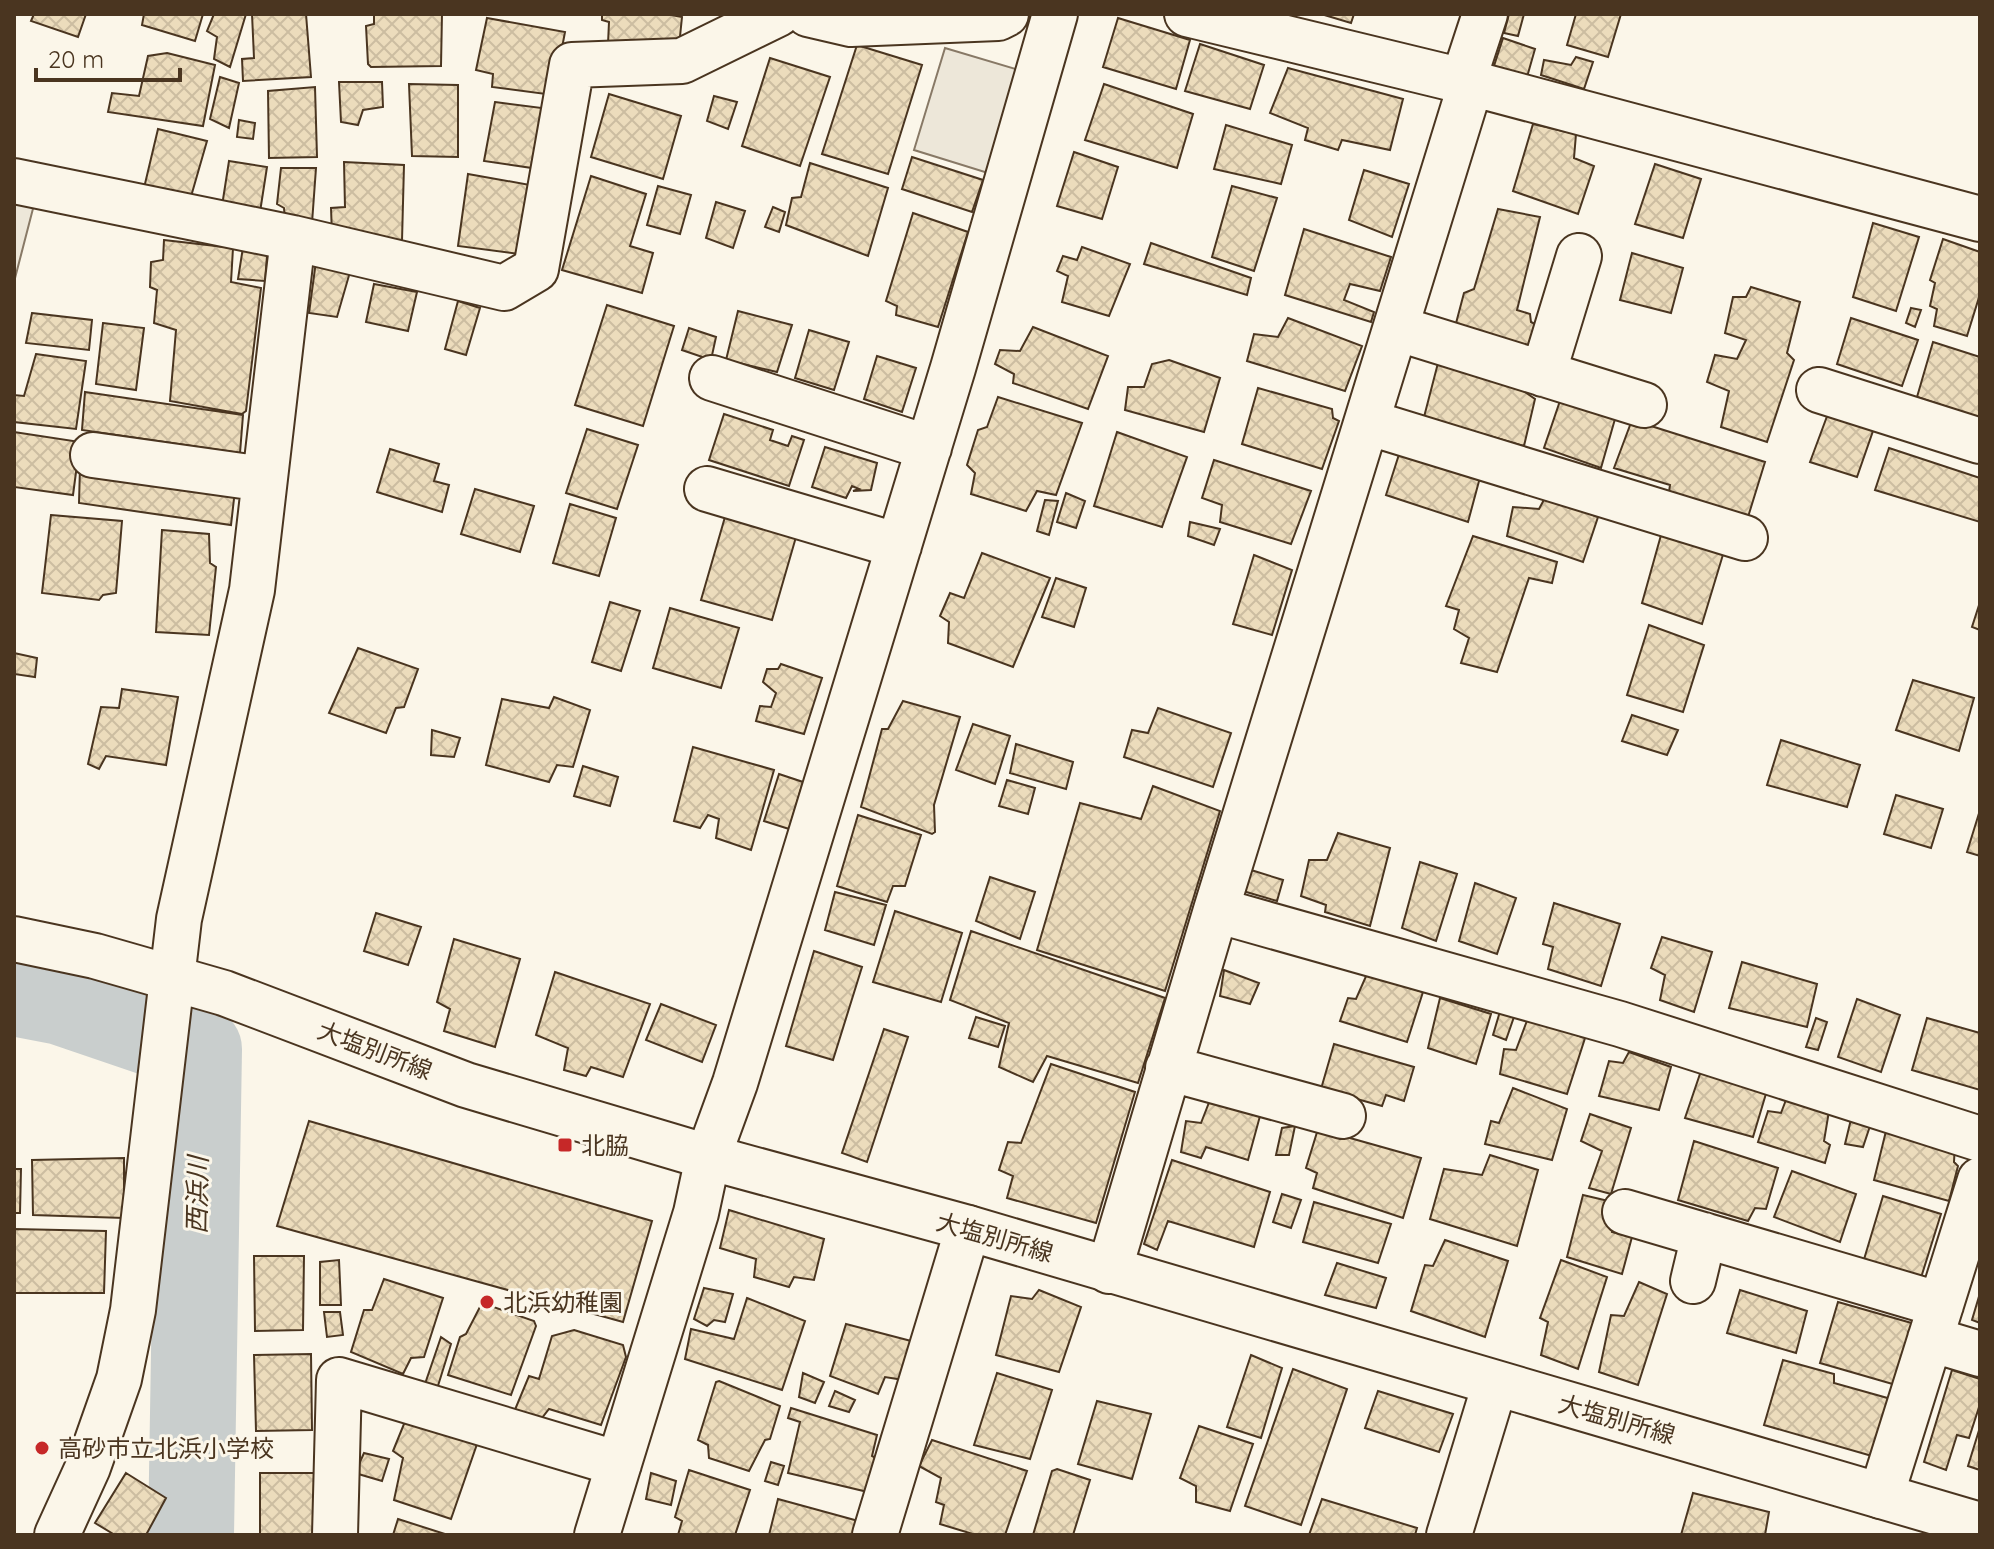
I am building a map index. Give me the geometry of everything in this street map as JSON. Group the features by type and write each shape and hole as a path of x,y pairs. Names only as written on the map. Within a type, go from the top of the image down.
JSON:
{"street":[{"path":"14,181 293,238 504,288 536,269 572,65 682,61 778,14"},
{"path":"808,14 851,24 998,18 1006,14"},
{"path":"597,1535 696,1213 708,1157 735,1083 929,448 1055,14"},
{"path":"1187,14 1467,82 1980,219"},
{"path":"1109,1271 1216,910 1396,328 1485,14"},
{"path":"57,1535 88,1467 119,1379 133,1310 179,919 252,590 293,238"},
{"path":"1543,374 1579,256"},
{"path":"1396,328 1644,405"},
{"path":"712,378 929,448"},
{"path":"1819,390 1980,441"},
{"path":"1367,422 1745,538"},
{"path":"93,455 264,479"},
{"path":"707,489 899,546"},
{"path":"1216,910 1620,1024 1980,1139"},
{"name":"大塩別所線","path":"14,939 95,956 170,992 224,993 466,1085 708,1157 968,1228 1980,1525"},
{"path":"1168,1068 1343,1116"},
{"path":"1881,1496 1980,1180"},
{"path":"1625,1212 1704,1235 1936,1322 1980,1354"},
{"path":"875,1535 968,1228"},
{"path":"1693,1281 1704,1235"},
{"path":"335,1535 339,1367 619,1464"},
{"path":"1449,1535 1495,1384"}],"shaded area":[{"path":"945,48 1019,70 988,173 914,150"},
{"path":"14,191 36,197 14,282"}],"building":[{"path":"34,14 86,14 78,37 31,21"},
{"path":"144,14 203,14 195,41 142,25"},
{"path":"214,14 246,14 230,67 214,59 217,37 207,31"},
{"path":"252,14 306,14 311,77 243,81 242,59 254,58"},
{"path":"374,14 442,14 441,66 371,67 368,64 366,26 374,24"},
{"path":"602,14 682,17 679,46 608,44 609,22 602,20"},
{"path":"1321,14 1354,14 1351,23"},
{"path":"1509,14 1524,14 1518,36 1504,33"},
{"path":"1576,14 1621,14 1608,57 1567,45"},
{"path":"487,18 565,32 553,95 492,87 493,74 476,70"},
{"path":"1118,18 1190,40 1176,89 1103,67"},
{"path":"1503,38 1535,49 1527,77 1493,69"},
{"path":"1200,44 1264,65 1250,109 1185,91"},
{"path":"857,45 922,65 888,174 822,154"},
{"path":"167,53 215,65 203,126 108,112 112,93 139,96 148,56"},
{"path":"1576,57 1593,62 1584,89 1541,75 1544,60 1571,65"},
{"path":"770,58 830,77 800,166 742,146"},
{"path":"1288,68 1403,99 1390,150 1342,140 1338,150 1305,140 1308,128 1270,113"},
{"path":"220,77 239,83 229,128 210,119"},
{"path":"339,82 382,82 383,107 363,110 358,125 341,122"},
{"path":"409,84 458,85 458,157 412,156"},
{"path":"1104,84 1193,114 1177,168 1085,140"},
{"path":"315,87 317,157 269,158 268,91"},
{"path":"609,94 681,116 663,179 591,157"},
{"path":"714,96 737,102 728,129 707,121"},
{"path":"495,102 550,109 539,169 484,161"},
{"path":"239,120 255,123 253,139 237,137"},
{"path":"1533,124 1576,134 1574,158 1594,166 1578,214 1513,191"},
{"path":"1226,125 1292,145 1281,184 1214,169"},
{"path":"158,129 207,141 190,200 144,188"},
{"path":"1074,152 1118,167 1102,219 1057,206"},
{"path":"912,157 983,180 972,212 902,189"},
{"path":"229,161 267,167 260,212 222,206"},
{"path":"344,162 404,165 402,241 332,235 331,208 345,207"},
{"path":"810,163 888,188 868,256 786,225 792,198 801,197"},
{"path":"1655,164 1701,179 1683,238 1635,224"},
{"path":"281,168 316,168 312,223 285,221 284,208 277,204"},
{"path":"1364,170 1409,184 1392,237 1349,220"},
{"path":"468,174 530,185 519,254 458,246"},
{"path":"591,176 646,194 630,246 653,253 642,293 562,270"},
{"path":"658,186 691,195 680,234 647,225"},
{"path":"1232,186 1277,198 1254,271 1212,257"},
{"path":"716,202 745,211 733,248 706,238"},
{"path":"773,207 785,212 779,232 765,227"},
{"path":"1498,209 1540,217 1517,310 1530,314 1531,322 1541,327 1534,349 1455,327 1464,293 1474,289"},
{"path":"913,213 968,232 938,327 896,315 897,306 886,301"},
{"path":"1873,223 1919,237 1896,311 1853,297"},
{"path":"1304,229 1391,257 1380,291 1350,284 1344,300 1374,312 1371,322 1285,295"},
{"path":"1943,239 1980,252 1980,294 1967,336 1934,326 1937,309 1930,306 1935,283 1930,280"},
{"path":"164,240 233,248 231,282 261,288 246,411 242,414 170,401 176,330 154,323 157,290 150,287 151,262 163,260"},
{"path":"244,241 268,244 265,281 238,279"},
{"path":"1151,243 1251,278 1247,295 1144,264"},
{"path":"1082,247 1130,264 1109,316 1062,302 1068,276 1057,271 1063,256 1077,260"},
{"path":"1632,253 1683,268 1671,313 1620,300"},
{"path":"316,261 350,272 337,317 309,313"},
{"path":"374,284 417,292 408,331 366,322"},
{"path":"1751,287 1800,302 1787,353 1794,360 1767,442 1721,427 1729,391 1707,382 1715,355 1737,359 1746,340 1725,333 1733,297 1746,297"},
{"path":"458,301 480,308 466,355 445,349"},
{"path":"607,305 674,326 643,426 575,405"},
{"path":"1911,308 1921,310 1915,327 1906,323"},
{"path":"738,311 792,325 777,372 726,360"},
{"path":"32,313 92,320 89,350 26,343"},
{"path":"1288,318 1362,346 1345,391 1247,361 1254,334 1278,337"},
{"path":"1851,318 1918,340 1902,386 1837,364"},
{"path":"103,323 144,328 136,390 96,384"},
{"path":"1033,327 1108,356 1088,409 1013,383 1014,374 995,364 1000,350 1020,351"},
{"path":"689,328 716,337 711,360 682,350"},
{"path":"809,330 849,342 834,390 795,378"},
{"path":"1933,342 1980,357 1980,418 1917,397"},
{"path":"36,354 86,361 76,429 14,422 14,395 24,396"},
{"path":"877,356 916,368 902,412 864,399"},
{"path":"1169,360 1220,378 1204,432 1125,410 1128,387 1144,387 1152,364"},
{"path":"1438,363 1522,390 1535,399 1524,446 1424,417"},
{"path":"1258,388 1332,409 1333,418 1339,421 1322,469 1242,444"},
{"path":"85,392 243,415 240,453 82,430"},
{"path":"1562,395 1617,412 1601,468 1544,448"},
{"path":"998,397 1082,423 1056,495 1037,491 1026,511 971,494 975,473 967,465 978,430 987,427"},
{"path":"1829,411 1874,428 1857,477 1810,462"},
{"path":"724,414 773,430 770,440 788,446 792,436 804,440 789,486 709,460"},
{"path":"1632,420 1765,462 1748,517 1669,492 1670,485 1614,468"},
{"path":"587,429 638,445 617,509 566,493"},
{"path":"14,432 80,442 73,495 14,487"},
{"path":"1117,432 1187,457 1162,527 1094,506"},
{"path":"1402,445 1482,470 1468,522 1386,495"},
{"path":"825,447 877,463 871,490 853,491 859,489 852,486 846,498 812,487"},
{"path":"1889,448 1980,478 1980,522 1875,490"},
{"path":"390,449 439,464 434,481 449,485 442,512 377,492"},
{"path":"1214,460 1311,491 1291,544 1220,522 1222,505 1202,498"},
{"path":"80,467 235,490 231,525 79,503"},
{"path":"475,489 534,506 520,552 461,534"},
{"path":"1066,493 1085,501 1076,528 1057,522"},
{"path":"1546,496 1598,517 1583,562 1507,536 1513,507 1539,509"},
{"path":"1045,500 1058,501 1049,535 1037,531"},
{"path":"570,504 616,518 599,576 553,563"},
{"path":"51,515 122,521 116,593 103,595 99,600 42,593"},
{"path":"725,517 796,537 772,620 701,600"},
{"path":"1190,522 1220,529 1214,545 1188,536"},
{"path":"1663,528 1725,548 1702,624 1642,603"},
{"path":"162,530 209,534 210,563 216,567 209,635 156,632"},
{"path":"1473,536 1557,562 1552,583 1529,578 1497,672 1461,663 1469,638 1454,629 1459,610 1446,606"},
{"path":"982,553 1050,578 1013,667 948,643 949,622 940,616 950,593 964,598"},
{"path":"1254,555 1292,570 1272,635 1233,624"},
{"path":"1056,578 1086,588 1074,627 1042,617"},
{"path":"610,602 640,611 621,671 592,662"},
{"path":"1980,602 1980,630 1972,627"},
{"path":"670,608 739,628 721,688 653,668"},
{"path":"1649,625 1704,645 1683,712 1627,695"},
{"path":"358,648 418,669 404,707 396,708 386,733 329,713"},
{"path":"14,653 37,658 35,677 14,674"},
{"path":"781,664 822,678 804,734 756,721 760,706 771,707 776,693 763,682 767,669 778,669"},
{"path":"1913,680 1974,698 1959,751 1896,730"},
{"path":"122,689 178,697 166,765 106,756 99,769 88,764 101,707 119,708"},
{"path":"554,697 590,710 573,767 557,765 549,782 486,765 502,699 549,708"},
{"path":"903,701 960,717 934,805 935,832 932,834 861,807 882,729 888,729"},
{"path":"1158,708 1231,733 1213,787 1124,757 1132,730 1148,733"},
{"path":"1632,715 1678,730 1667,755 1622,741"},
{"path":"973,724 1010,736 995,784 956,770"},
{"path":"432,730 460,738 454,757 431,755"},
{"path":"1781,740 1860,765 1847,807 1767,785"},
{"path":"1016,744 1073,762 1066,789 1010,773"},
{"path":"693,747 774,770 751,850 716,838 719,819 708,815 700,828 674,821"},
{"path":"583,766 618,777 610,806 574,796"},
{"path":"779,774 803,782 789,829 764,821"},
{"path":"1007,780 1035,788 1028,814 999,806"},
{"path":"1153,786 1220,811 1165,991 1037,950 1080,803 1141,819"},
{"path":"1896,795 1943,809 1931,848 1884,834"},
{"path":"1980,810 1980,856 1967,852"},
{"path":"858,815 921,835 905,886 893,886 887,902 837,886"},
{"path":"1338,833 1390,848 1370,926 1325,912 1326,905 1301,896 1309,860 1327,860"},
{"path":"1420,862 1457,874 1436,941 1402,928"},
{"path":"1251,870 1283,880 1277,901 1243,891"},
{"path":"990,877 1035,892 1020,939 976,921"},
{"path":"1475,883 1516,898 1497,954 1459,941"},
{"path":"835,892 886,905 874,945 825,930"},
{"path":"1554,903 1620,924 1601,986 1548,969 1553,947 1543,944"},
{"path":"895,911 962,933 941,1002 873,982"},
{"path":"376,913 421,927 408,965 364,951"},
{"path":"971,931 1165,998 1138,1083 1047,1056 1033,1082 999,1067 1009,1023 950,1000"},
{"path":"1662,937 1712,952 1694,1012 1660,1000 1665,975 1651,968"},
{"path":"454,939 520,959 495,1047 444,1031 450,1009 437,1002"},
{"path":"814,951 862,967 833,1060 786,1046"},
{"path":"1742,962 1817,984 1807,1027 1729,1008"},
{"path":"1224,970 1259,983 1250,1004 1220,996"},
{"path":"555,972 650,1004 623,1077 591,1067 586,1076 564,1070 568,1048 536,1035"},
{"path":"1367,974 1423,992 1407,1042 1340,1021 1348,998 1356,999"},
{"path":"1440,998 1491,1014 1476,1064 1428,1048"},
{"path":"1857,999 1900,1015 1881,1072 1838,1057"},
{"path":"661,1004 716,1025 702,1062 646,1040"},
{"path":"1501,1008 1515,1014 1506,1040 1493,1035"},
{"path":"976,1017 1005,1026 998,1047 969,1038"},
{"path":"1528,1018 1585,1038 1567,1094 1500,1074 1504,1049 1516,1050"},
{"path":"1816,1018 1827,1022 1818,1050 1806,1047"},
{"path":"1927,1018 1980,1033 1980,1090 1912,1070"},
{"path":"884,1029 908,1037 867,1162 842,1153"},
{"path":"1334,1044 1414,1067 1404,1101 1386,1095 1382,1106 1321,1089"},
{"path":"1629,1052 1671,1067 1659,1110 1599,1096 1609,1061 1623,1063"},
{"path":"1051,1064 1135,1092 1096,1223 1007,1198 1013,1176 999,1170 1008,1142 1021,1143"},
{"path":"1702,1068 1768,1087 1753,1137 1685,1118"},
{"path":"1513,1088 1567,1109 1552,1160 1485,1144 1491,1121 1499,1123"},
{"path":"1789,1092 1830,1105 1824,1141 1830,1145 1825,1163 1758,1142 1768,1111 1781,1113"},
{"path":"1210,1100 1260,1116 1248,1160 1206,1147 1201,1158 1181,1152 1186,1121 1201,1123"},
{"path":"1853,1111 1873,1117 1863,1147 1845,1144"},
{"path":"1590,1114 1631,1128 1611,1194 1589,1188 1602,1151 1581,1141"},
{"path":"309,1121 652,1221 623,1322 277,1226"},
{"path":"1295,1126 1289,1155 1276,1155 1282,1128"},
{"path":"1887,1127 1955,1143 1954,1162 1958,1166 1949,1201 1874,1180"},
{"path":"1318,1129 1421,1158 1403,1218 1313,1188 1317,1173 1306,1168"},
{"path":"1694,1141 1778,1168 1766,1209 1755,1208 1748,1221 1678,1200"},
{"path":"1490,1155 1538,1170 1517,1246 1430,1219 1444,1169 1482,1175"},
{"path":"124,1158 124,1218 33,1215 32,1160"},
{"path":"1172,1160 1270,1192 1254,1247 1168,1221 1157,1250 1144,1244"},
{"path":"14,1169 21,1169 20,1213 14,1213"},
{"path":"1792,1171 1856,1194 1840,1242 1774,1217"},
{"path":"1282,1194 1301,1200 1291,1228 1273,1222"},
{"path":"1583,1195 1617,1203 1612,1232 1632,1237 1622,1274 1567,1257"},
{"path":"1883,1196 1941,1214 1919,1284 1862,1266"},
{"path":"1314,1202 1391,1224 1378,1263 1303,1242"},
{"path":"729,1210 824,1239 814,1280 794,1277 789,1287 754,1277 756,1259 720,1248"},
{"path":"14,1229 106,1231 104,1293 14,1293"},
{"path":"1445,1240 1508,1261 1485,1337 1411,1311 1425,1265 1433,1266"},
{"path":"254,1256 304,1256 303,1330 255,1331"},
{"path":"339,1260 341,1305 320,1305 320,1262"},
{"path":"1561,1260 1607,1277 1578,1369 1541,1355 1548,1322 1540,1318"},
{"path":"1337,1263 1386,1278 1376,1308 1325,1295"},
{"path":"384,1279 443,1298 424,1357 411,1358 403,1374 351,1352 364,1310 372,1310"},
{"path":"1639,1282 1667,1294 1638,1385 1599,1372 1611,1315 1624,1316"},
{"path":"704,1288 733,1294 725,1322 714,1320 707,1326 694,1319"},
{"path":"1039,1290 1081,1307 1059,1372 996,1355 1011,1296 1032,1299"},
{"path":"1740,1290 1807,1311 1796,1353 1727,1333"},
{"path":"1980,1293 1980,1323 1972,1320"},
{"path":"747,1298 805,1321 782,1390 685,1359 691,1329 734,1339"},
{"path":"1838,1302 1915,1324 1896,1385 1820,1363"},
{"path":"482,1303 534,1321 536,1326 511,1395 448,1375 460,1337 466,1334"},
{"path":"324,1312 340,1312 343,1335 327,1337"},
{"path":"846,1324 915,1342 904,1380 885,1377 878,1394 830,1376"},
{"path":"574,1330 623,1345 626,1357 601,1425 549,1409 538,1423 514,1412 529,1376 539,1379 552,1336"},
{"path":"441,1337 451,1344 437,1389 425,1384"},
{"path":"311,1354 312,1430 256,1431 254,1355"},
{"path":"1251,1355 1282,1368 1261,1438 1227,1427"},
{"path":"1783,1360 1834,1374 1834,1383 1891,1399 1872,1456 1764,1425"},
{"path":"1293,1369 1347,1389 1301,1525 1245,1506"},
{"path":"1952,1370 1980,1379 1980,1404 1969,1438 1957,1435 1946,1470 1924,1462"},
{"path":"803,1373 824,1382 815,1403 799,1397"},
{"path":"997,1373 1052,1390 1030,1459 974,1445"},
{"path":"716,1382 780,1406 770,1439 765,1440 749,1471 709,1458 708,1445 698,1440"},
{"path":"835,1391 855,1400 849,1412 829,1406"},
{"path":"1378,1391 1453,1414 1439,1452 1365,1428"},
{"path":"1097,1401 1151,1414 1132,1479 1078,1464"},
{"path":"791,1408 877,1435 872,1456 883,1462 872,1493 788,1473 800,1422 788,1418"},
{"path":"406,1419 477,1444 451,1519 394,1500 403,1458 393,1451"},
{"path":"1199,1426 1253,1444 1230,1511 1196,1502 1196,1486 1180,1478"},
{"path":"1980,1427 1980,1470 1968,1466"},
{"path":"932,1440 1027,1471 1005,1535 976,1535 940,1524 944,1505 936,1502 941,1478 919,1466"},
{"path":"364,1453 389,1459 382,1481 355,1473"},
{"path":"771,1462 784,1466 778,1485 765,1481"},
{"path":"1057,1469 1090,1480 1073,1535 1033,1535 1052,1471"},
{"path":"689,1470 750,1490 735,1535 678,1535 682,1521 675,1517"},
{"path":"126,1473 166,1498 146,1535 115,1535 95,1523"},
{"path":"260,1473 314,1473 314,1535 260,1535"},
{"path":"651,1473 676,1481 671,1505 646,1499"},
{"path":"1693,1493 1769,1512 1765,1535 1681,1535"},
{"path":"778,1499 862,1522 859,1535 769,1535"},
{"path":"1322,1499 1417,1528 1415,1535 1309,1535"},
{"path":"398,1519 448,1535 393,1535"}],"waterway":[{"name":"西浜川","path":"14,993 61,1002 199,1049 191,1535"}],"place":[{"name":"北脇","path":"565,1145"},
{"name":"北浜幼稚園","path":"487,1302"},
{"name":"高砂市立北浜小学校","path":"42,1448"}]}
